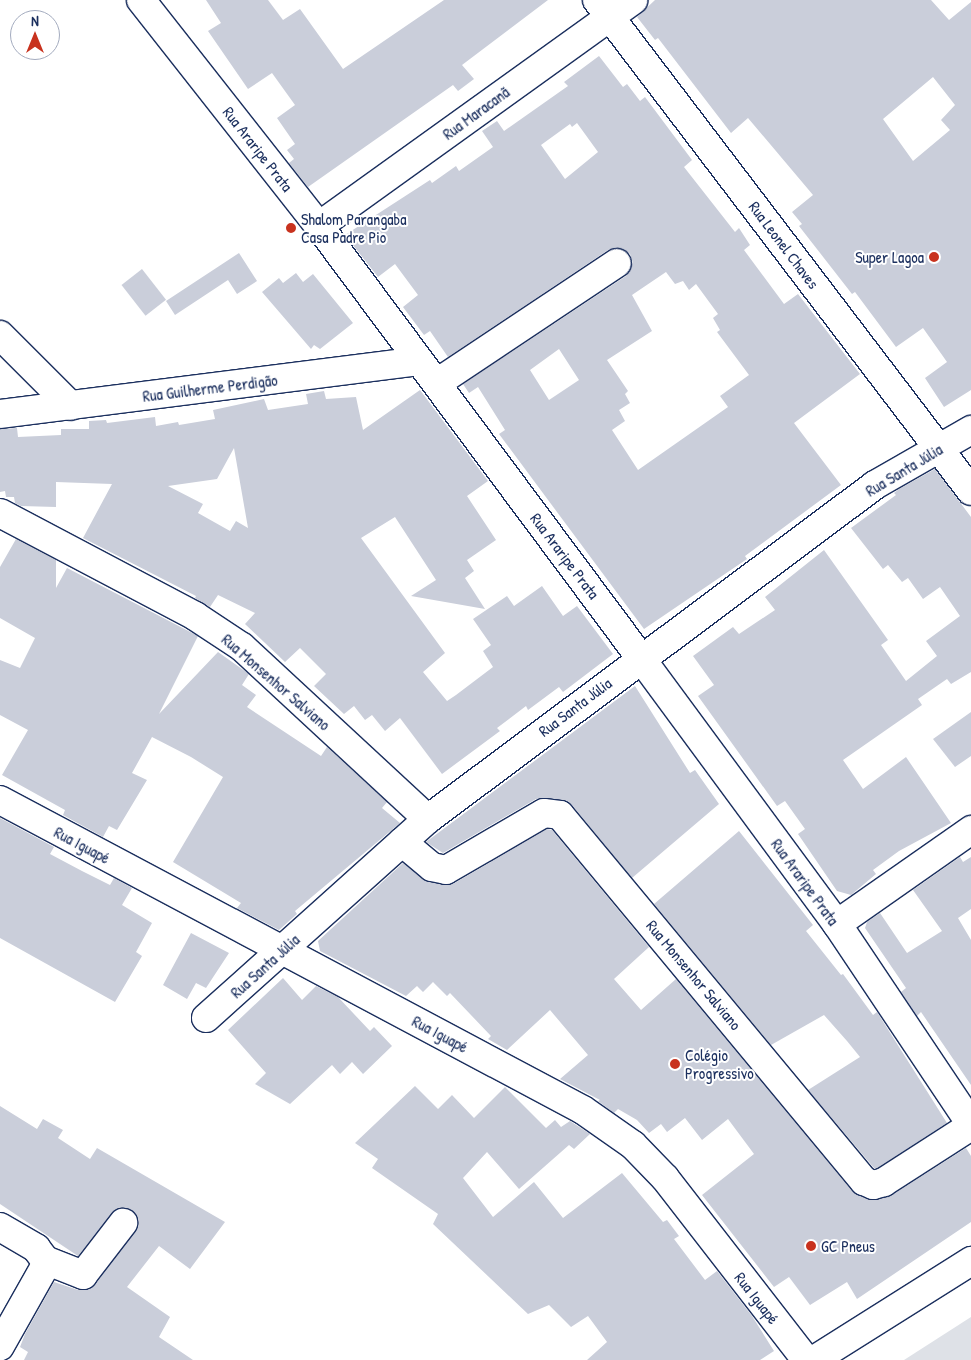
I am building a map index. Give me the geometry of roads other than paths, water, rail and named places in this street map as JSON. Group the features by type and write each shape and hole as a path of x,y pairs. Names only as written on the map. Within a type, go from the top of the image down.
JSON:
{"street":[{"name":"Rua Araripe Prata","path":"142,0 319,226 837,924 971,1125"},
{"name":"Rua Maracanã","path":"319,226 603,9 633,0"},
{"name":"Rua Leonel Chaves","path":"603,9 971,492"},
{"path":"437,383 618,263"},
{"path":"0,335 71,406"},
{"name":"Rua Guilherme Perdigão","path":"0,414 419,361"},
{"name":"Rua Santa Júlia","path":"206,1018 283,951 428,818 640,658 875,485 971,430"},
{"name":"Rua Monsenhor Salviano","path":"3,522 195,616 242,647 428,818"},
{"name":"Rua Iguapé","path":"0,800 583,1110 633,1145 665,1178 806,1360"},
{"name":"Rua Monsenhor Salviano","path":"402,842 432,867 446,870 544,813 560,815 864,1181 873,1185 884,1182 971,1125"},
{"path":"837,924 971,830"},
{"path":"0,1226 44,1258 83,1275 124,1223"},
{"path":"0,1346 44,1268 44,1258"},
{"path":"814,1360 971,1261"}],"place":[{"name":"Shalom Parangaba Casa Padre Pio","path":"291,228"},
{"name":"Super Lagoa","path":"934,257"},
{"name":"Colégio Progressivo","path":"675,1064"},
{"name":"GC Pneus","path":"811,1246"}]}
